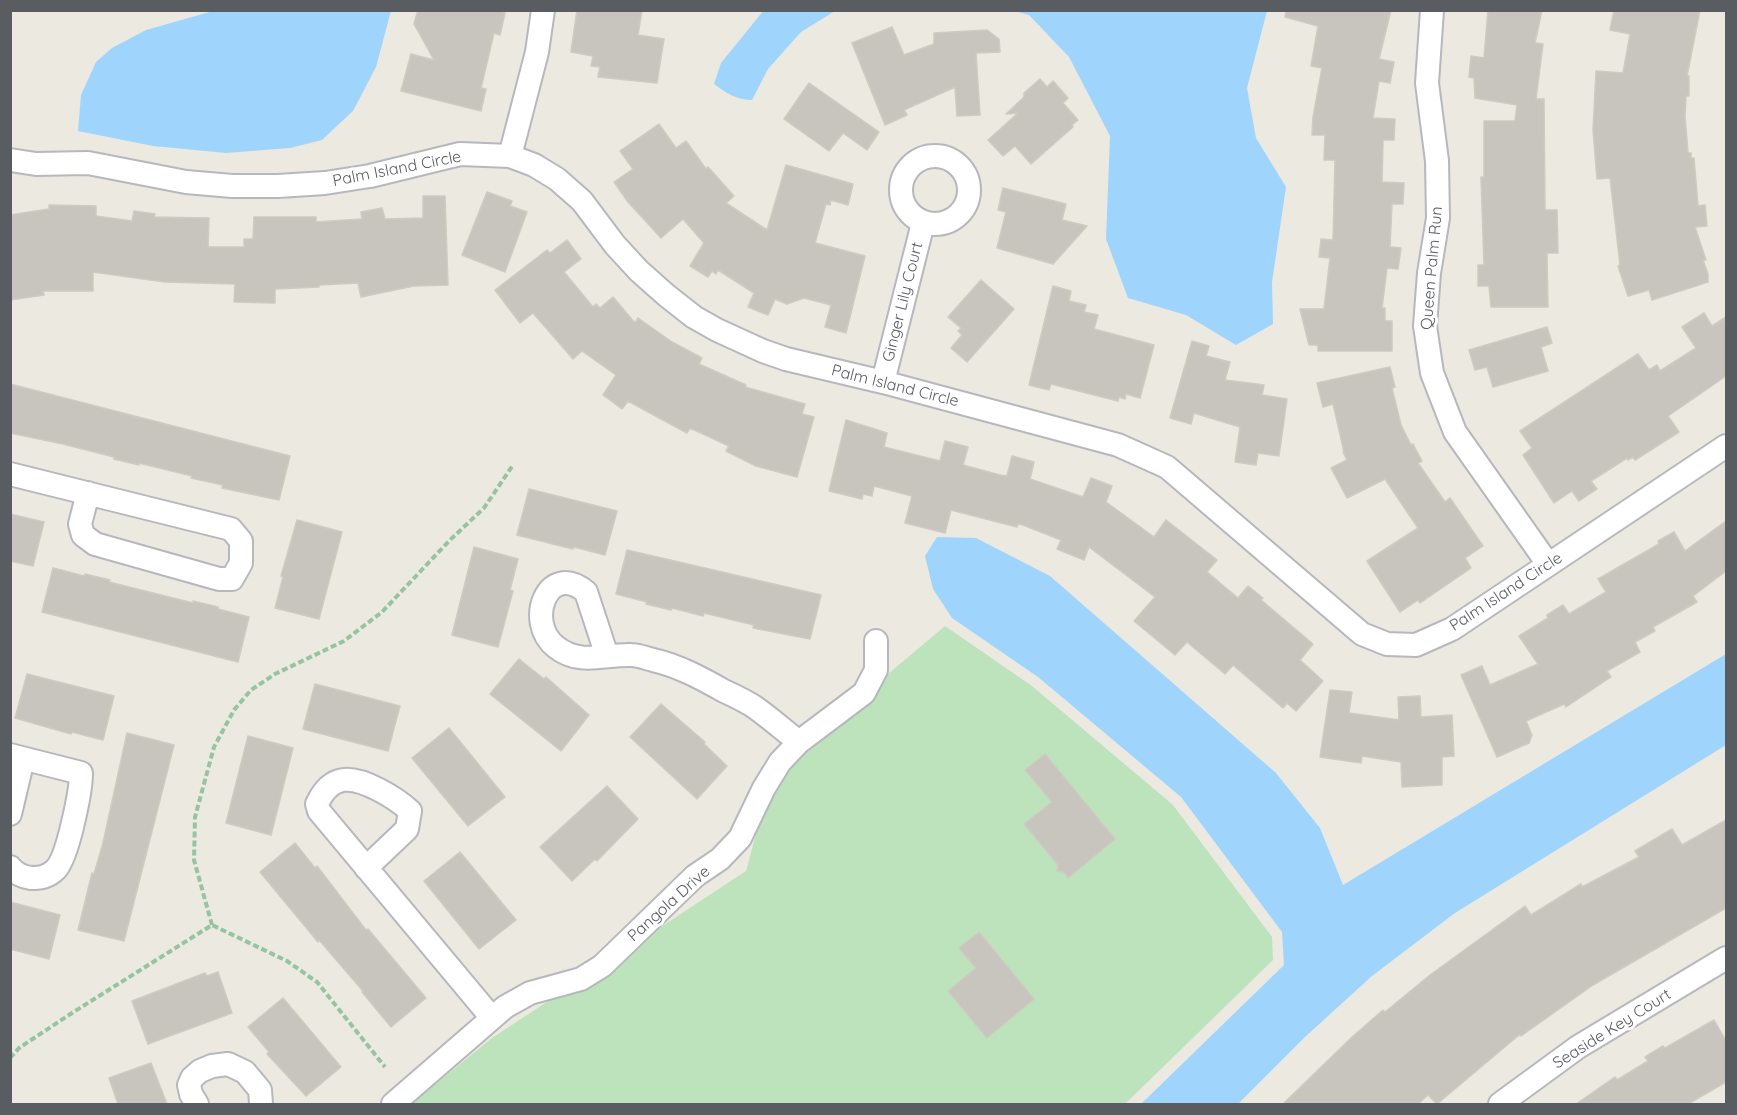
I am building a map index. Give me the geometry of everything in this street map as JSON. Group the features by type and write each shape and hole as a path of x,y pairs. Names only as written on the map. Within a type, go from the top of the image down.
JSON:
{"street":[{"path":"510,156 537,52 543,10"},
{"name":"Queen Palm Run","path":"1432,10 1429,27 1427,83 1437,161 1438,218 1429,273 1425,326 1432,374 1455,432 1548,564"},
{"name":"Palm Island Circle","path":"10,160 36,164 88,163 186,182 232,186 278,186 325,183 370,176 460,154 510,156 534,165 557,178 582,201 615,245 639,271 694,317 717,330 763,351 786,358 1118,445 1167,467 1362,634 1387,644 1416,645 1452,629 1726,446"},
{"name":"Ginger Lily Court","path":"882,382 923,223"},
{"path":"10,474 231,529 241,541 241,563 232,579 219,579 95,544 83,535 80,524 88,494"},
{"name":"Pangola Drive","path":"393,1104 506,1007 530,993 581,979 602,966 695,876 720,859 740,838 764,788 780,762 799,742 864,693 876,670 876,641"},
{"path":"607,656 632,655 681,668 754,707 799,742"},
{"path":"10,814 17,757 81,773 81,787 69,837 58,867 44,878 26,878 10,867"},
{"path":"366,868 492,1018"},
{"name":"Seaside Key Court","path":"1500,1104 1578,1047 1726,958"},
{"path":"196,1104 190,1094 189,1085 192,1078 200,1071 212,1066 228,1064 246,1072 260,1089 261,1104"}],"path":[{"path":"385,1066 316,982 287,961 212,925 194,860 195,816 214,747 234,710 251,690 275,674 344,641 382,612 450,540 484,508 513,465"},
{"path":"10,1058 19,1048 72,1012 212,925"}],"green space":[{"path":"945,626 1032,686 1173,805 1272,937 1273,960 1125,1104 411,1104 492,1038 746,871 773,771"}],"water":[{"path":"764,10 835,11 801,32 768,69 752,100 741,99 714,84 721,63"},
{"path":"213,11 391,11 376,67 353,111 322,140 290,148 226,153 153,146 78,131 81,95 96,62 112,48 146,30"},
{"path":"1014,11 1267,11 1247,88 1256,138 1286,187 1272,282 1273,324 1236,345 1186,315 1128,298 1106,239 1110,136 1069,57 1029,15"},
{"path":"937,537 976,538 1050,576 1276,773 1320,828 1343,885 1726,654 1726,745 1455,913 1372,976 1305,1037 1238,1104 1141,1104 1284,965 1282,932 1181,797 1038,677 952,618 933,589 925,556"}],"building":[{"path":"418,10 496,10 505,13 500,35 494,33 481,88 486,89 481,111 401,91 411,54 434,60 414,24"},
{"path":"577,10 642,10 638,35 664,39 657,83 598,77 600,67 591,66 593,56 571,52"},
{"path":"1286,10 1391,10 1379,59 1394,62 1390,83 1379,81 1373,118 1395,119 1394,140 1383,140 1382,182 1404,183 1403,204 1392,204 1390,247 1401,248 1398,269 1387,268 1382,308 1385,308 1385,321 1392,321 1392,351 1318,351 1318,345 1309,345 1300,309 1324,309 1330,258 1319,257 1321,239 1333,240 1335,160 1324,160 1325,135 1312,135 1322,68 1311,66 1318,26 1285,17"},
{"path":"1488,10 1542,10 1535,43 1543,44 1536,99 1544,99 1545,210 1557,210 1558,253 1547,253 1548,307 1491,307 1489,286 1478,286 1478,265 1484,265 1481,177 1484,177 1484,121 1515,121 1517,105 1475,98 1474,78 1469,77 1471,56 1484,58"},
{"path":"1614,10 1700,10 1687,76 1689,76 1689,96 1686,96 1685,116 1688,153 1691,153 1691,158 1694,158 1698,206 1705,205 1707,226 1695,227 1706,260 1703,260 1708,282 1652,300 1649,290 1628,296 1618,266 1620,265 1610,178 1597,179 1593,130 1596,71 1623,73 1630,34 1610,30"},
{"path":"892,27 904,55 934,44 934,33 987,30 999,39 1000,52 976,53 980,115 957,116 955,87 904,110 907,115 885,125 852,43"},
{"path":"1040,79 1047,87 1053,81 1068,98 1063,103 1078,120 1031,164 1015,146 1003,156 988,140 1018,113 1006,114"},
{"path":"809,83 879,132 867,150 843,133 829,151 784,119"},
{"path":"659,124 676,148 686,141 706,169 708,167 734,196 726,203 767,230 786,165 853,184 848,205 831,200 830,205 826,204 815,243 865,256 846,333 825,327 831,305 804,298 787,304 775,299 768,315 748,307 754,293 718,270 716,274 712,271 708,277 690,266 704,243 683,219 661,238 628,202 614,182 633,169 620,151"},
{"path":"1003,188 1066,204 1062,220 1087,226 1053,264 997,248 1006,212 998,210"},
{"path":"487,192 512,201 510,206 527,212 505,272 462,255"},
{"path":"423,196 445,196 448,285 414,286 361,297 358,283 319,285 319,287 275,289 275,303 234,302 235,284 165,282 93,272 93,291 43,291 44,295 10,300 10,215 49,209 49,205 96,206 96,216 132,221 134,211 155,214 154,217 209,218 208,247 244,247 244,239 253,239 254,217 316,217 316,222 362,219 361,212 382,208 385,219 423,218"},
{"path":"567,240 581,259 564,272 593,307 596,304 600,308 613,297 635,323 638,318 672,342 702,358 699,364 746,385 745,387 805,404 802,414 814,417 797,477 756,466 726,451 729,446 690,428 687,433 628,401 622,409 603,395 616,375 582,351 573,359 533,313 520,323 495,290 547,250 550,253"},
{"path":"981,280 1014,309 967,362 951,348 962,335 958,331 961,328 948,317"},
{"path":"1053,286 1071,291 1069,301 1086,305 1084,312 1098,315 1094,329 1154,345 1140,398 1126,394 1125,399 1119,397 1118,401 1051,384 1049,390 1029,385"},
{"path":"1704,313 1712,326 1726,317 1726,376 1668,416 1679,432 1635,460 1633,457 1628,460 1627,458 1591,481 1597,489 1579,501 1572,491 1554,503 1523,455 1532,448 1520,431 1638,354 1649,370 1657,365 1660,371 1696,348 1682,327"},
{"path":"1547,327 1552,343 1541,347 1548,371 1493,387 1487,367 1475,370 1469,350"},
{"path":"1192,341 1209,346 1206,356 1230,362 1225,380 1264,385 1262,395 1287,399 1279,456 1258,453 1256,465 1235,462 1240,427 1194,413 1191,424 1170,418"},
{"path":"1390,367 1395,387 1392,388 1401,425 1422,461 1418,463 1445,502 1450,498 1483,546 1465,558 1471,568 1420,603 1418,600 1400,612 1367,561 1418,528 1385,479 1347,498 1331,468 1347,460 1343,452 1333,404 1323,407 1317,383"},
{"path":"10,384 290,456 279,500 222,488 223,485 191,478 192,476 10,433"},
{"path":"846,420 887,433 884,447 940,461 945,441 968,447 963,465 1000,475 1007,476 1012,456 1034,462 1030,479 1083,497 1091,478 1112,486 1106,502 1154,537 1166,520 1217,560 1207,572 1238,598 1248,586 1313,644 1300,660 1323,681 1296,711 1287,703 1283,708 1233,665 1225,674 1187,642 1175,655 1134,621 1155,597 1089,547 1084,560 1057,549 1061,540 1018,523 1017,527 951,510 945,533 905,523 912,496 874,486 872,496 863,494 862,499 829,491"},
{"path":"529,489 617,511 605,555 517,535"},
{"path":"10,514 44,522 33,566 10,561"},
{"path":"297,520 342,532 319,619 275,608 283,577 281,576"},
{"path":"1726,521 1726,571 1693,596 1697,602 1653,627 1655,631 1635,642 1640,652 1607,671 1611,677 1566,707 1564,704 1526,721 1532,735 1529,743 1497,757 1461,675 1482,666 1490,685 1538,664 1519,636 1548,618 1547,615 1563,605 1569,614 1606,592 1598,579 1659,544 1658,541 1674,532 1685,551"},
{"path":"474,547 518,559 510,590 513,591 498,647 452,635"},
{"path":"627,550 821,595 810,639 753,628 754,625 704,613 703,616 672,608 671,610 616,594"},
{"path":"53,568 110,580 109,582 193,603 193,601 218,607 218,609 249,617 238,662 42,612"},
{"path":"519,659 544,679 546,677 589,715 561,751 490,694"},
{"path":"27,674 114,696 103,740 72,732 71,734 15,718"},
{"path":"315,684 400,706 388,751 303,729"},
{"path":"1330,690 1352,692 1349,713 1399,720 1398,697 1420,696 1421,717 1452,715 1454,756 1442,757 1442,785 1402,787 1401,762 1362,756 1361,763 1320,757"},
{"path":"661,704 705,742 704,744 727,766 697,799 630,737"},
{"path":"449,728 505,797 468,826 412,758"},
{"path":"127,733 174,745 124,941 78,930 92,873 94,874 103,843"},
{"path":"248,736 293,748 271,835 226,823"},
{"path":"1045,754 1115,839 1068,878 1064,872 1057,871 1058,865 1024,824 1052,802 1025,770"},
{"path":"607,786 638,819 597,861 595,859 572,881 540,847"},
{"path":"1726,820 1726,908 1593,985 1521,1036 1519,1035 1437,1104 1428,1095 1418,1104 1283,1104 1383,1010 1385,1012 1430,975 1525,906 1531,915 1581,884 1582,887 1639,857 1635,851 1672,829 1682,845"},
{"path":"295,843 315,868 317,866 366,930 368,929 426,998 391,1027 363,991 319,940 318,942 260,872"},
{"path":"460,852 516,920 479,949 424,881"},
{"path":"10,902 60,915 49,959 10,949"},
{"path":"979,932 1034,999 987,1038 948,991 976,968 959,948"},
{"path":"218,972 232,1013 148,1044 132,1001 205,973 207,976"},
{"path":"283,998 341,1067 306,1096 267,1054 269,1052 248,1027"},
{"path":"1714,1020 1726,1041 1726,1082 1688,1104 1576,1104 1615,1077 1617,1080 1648,1061 1645,1057 1663,1046 1665,1048"},
{"path":"151,1063 167,1104 118,1104 109,1078"}]}
